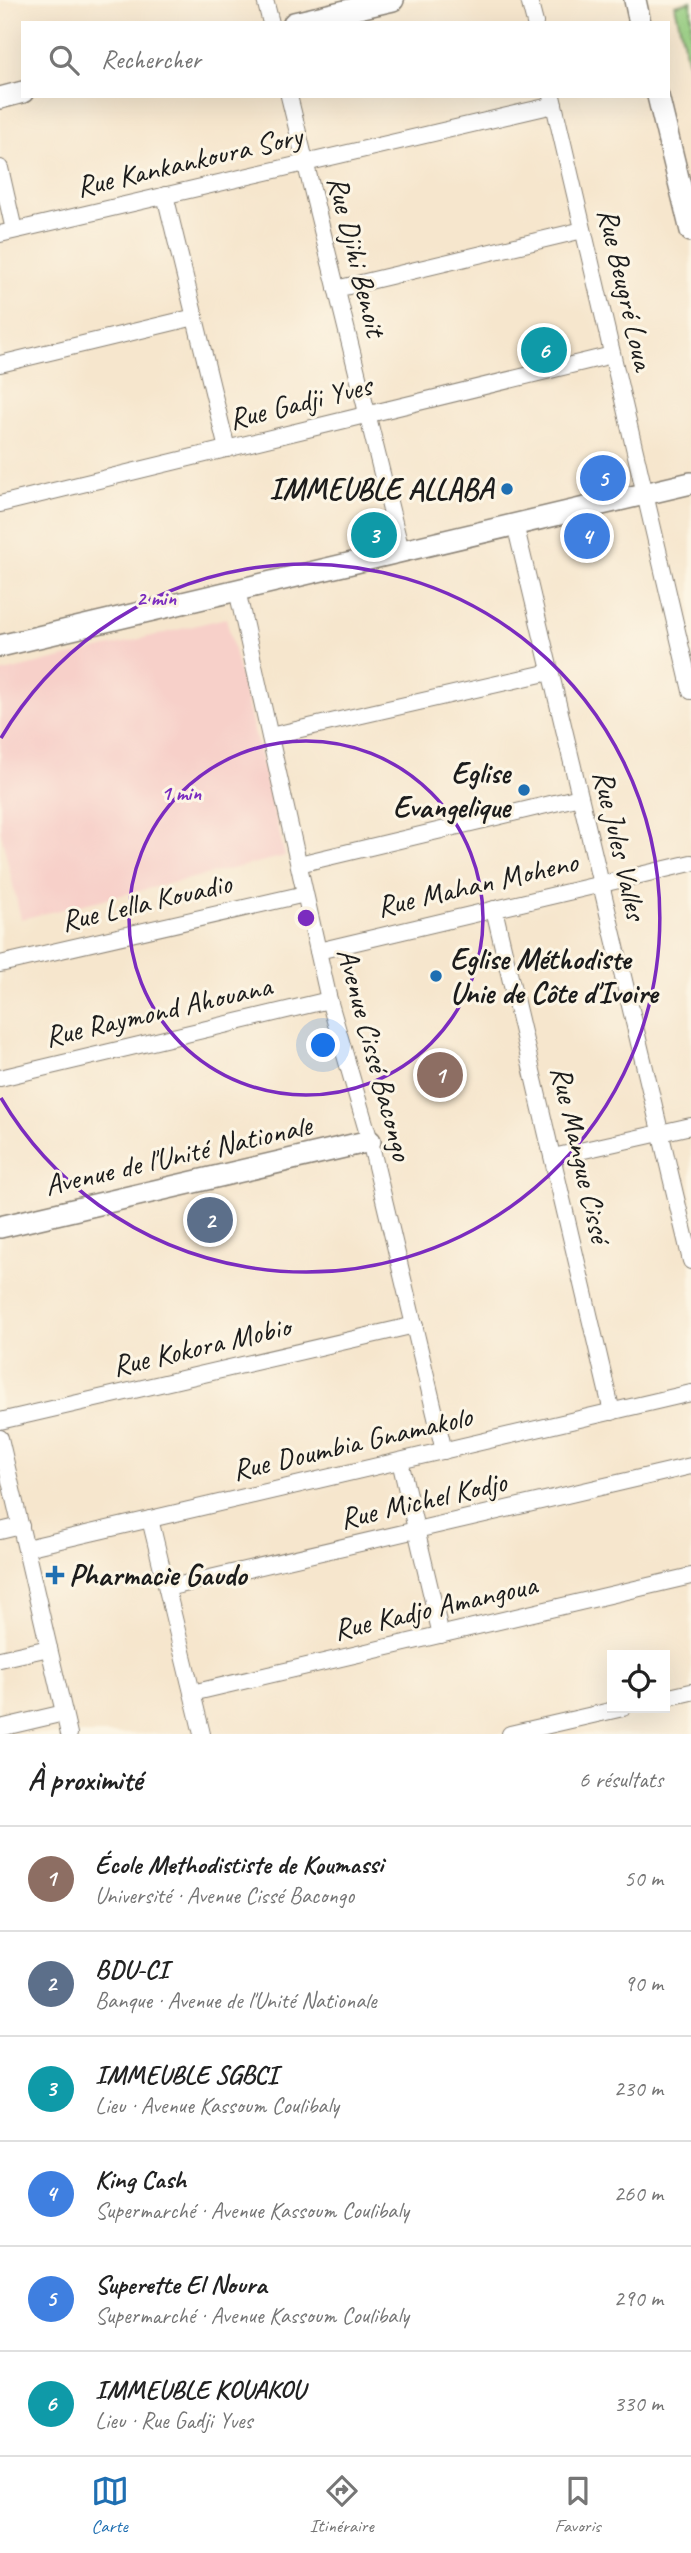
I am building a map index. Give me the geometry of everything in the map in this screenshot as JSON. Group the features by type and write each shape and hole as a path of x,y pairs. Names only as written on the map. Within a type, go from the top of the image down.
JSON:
{"street":[{"path":"265,0 270,21"},
{"path":"302,21 393,0"},
{"path":"529,0 534,21"},
{"path":"635,0 640,21"},
{"path":"0,98 21,93"},
{"name":"Rue Djihi Benoit","path":"289,98 401,551"},
{"path":"658,98 691,232"},
{"name":"Rue Kankankoura Sory","path":"7,232 553,100"},
{"name":"Rue Beugré Loua","path":"553,100 691,691"},
{"path":"0,168 7,232"},
{"path":"164,195 227,449"},
{"path":"336,289 583,229"},
{"path":"0,365 195,317"},
{"name":"Rue Gadji Yves","path":"0,504 612,355"},
{"path":"0,646 691,483"},
{"name":"Rue Jules Valles","path":"515,524 691,1261"},
{"name":"Avenue Cissé Bacongo","path":"237,590 317,951 370,1141 443,1451"},
{"path":"270,736 550,672"},
{"path":"299,864 580,797"},
{"name":"Rue Mahan Moheno","path":"317,951 691,863"},
{"name":"Rue Lella Kouadio","path":"0,964 305,894"},
{"name":"Rue Mangue Cissé","path":"494,909 612,1412"},
{"name":"Rue Raymond Ahouana","path":"0,1078 329,999"},
{"path":"553,1157 691,1126"},
{"name":"Avenue de l'Unité Nationale","path":"0,1227 370,1141"},
{"name":"Rue Kokora Mobio","path":"0,1421 415,1325"},
{"name":"Rue Doumbia Gnamakolo","path":"26,1548 691,1393"},
{"path":"0,1438 69,1734"},
{"path":"400,1461 440,1634"},
{"name":"Rue Michel Kodjo","path":"167,1588 691,1466"},
{"path":"150,1519 202,1734"},
{"path":"0,1531 21,1526"},
{"name":"Rue Kadjo Amangoua","path":"192,1693 691,1576"},
{"path":"0,1659 49,1648"},
{"path":"670,1697 691,1692"},
{"path":"510,1734 607,1712"},
{"path":"0,1728 64,1713"}],"shaded area":[{"path":"226,618 285,856 21,919 0,829 0,673"}],"green space":[{"path":"691,1 691,76 675,5"}],"place":[{"name":"IMMEUBLE KOUAKOU","path":"544,350"},
{"name":"Superette El Noura","path":"603,478"},
{"name":"IMMEUBLE ALLABA","path":"507,489"},
{"name":"IMMEUBLE SGBCI","path":"374,535"},
{"name":"King Cash","path":"587,536"},
{"name":"Eglise Evangelique","path":"524,790"},
{"name":"Eglise Méthodiste Unie de Côte d'Ivoire","path":"436,976"},
{"name":"École Methodististe de Koumassi","path":"440,1075"},
{"name":"BDU-CI","path":"210,1220"},
{"name":"Pharmacie Gaudo","path":"55,1575"}]}
